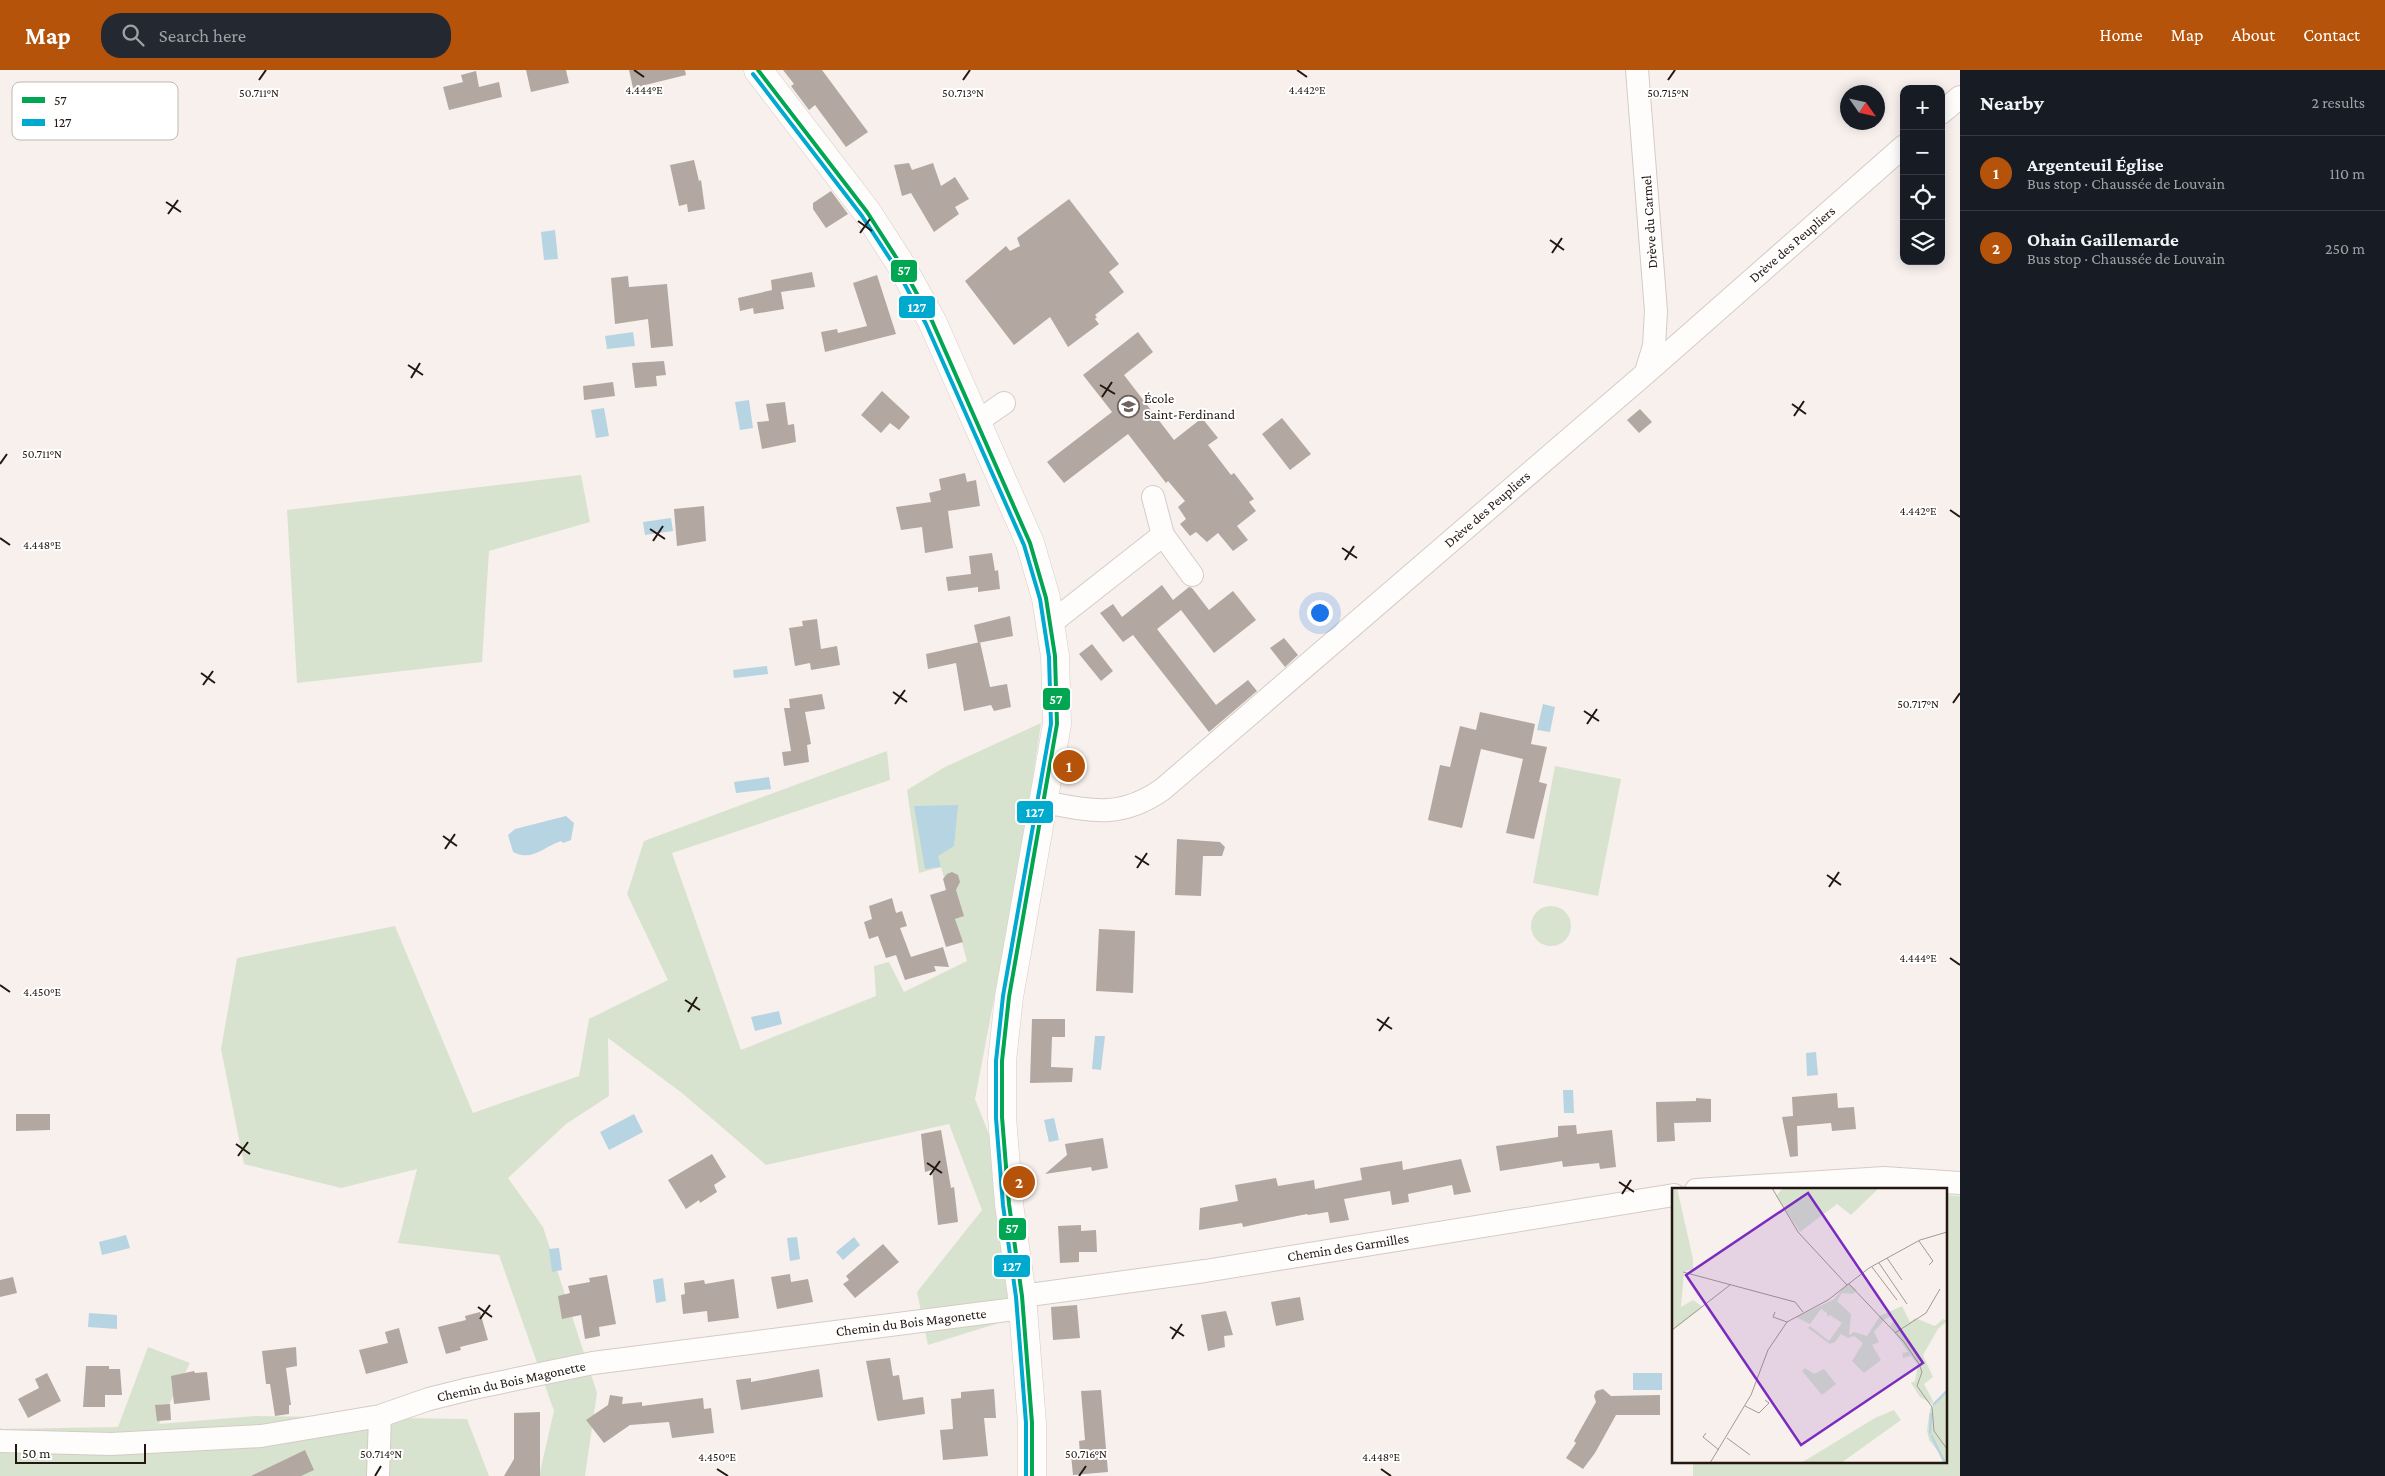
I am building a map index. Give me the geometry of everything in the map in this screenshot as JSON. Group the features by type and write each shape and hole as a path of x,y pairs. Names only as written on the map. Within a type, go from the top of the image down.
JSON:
{"main road":[{"path":"758,70 867,212 902,265 932,321 978,421 1030,543 1051,623 1055,656 1057,724 1009,997 1002,1061 1002,1117 1009,1204 1022,1302 1032,1423 1032,1476"}],"street":[{"name":"Drève du Carmel","path":"1638,70 1656,311 1654,346 1646,373"},
{"path":"1945,110 1960,97"},
{"name":"Drève des Peupliers","path":"1044,802 1092,811 1115,811 1135,806 1163,790 1646,373 1900,150"},
{"path":"978,421 1004,403"},
{"path":"1152,497 1163,535 1192,575"},
{"path":"1051,623 1163,535"},
{"path":"1727,1188 1884,1178 1960,1183"},
{"name":"Chemin des Garmilles","path":"1022,1302 1146,1280 1672,1195"},
{"name":"Chemin du Bois Magonette","path":"0,1441 111,1444 261,1436 380,1416 429,1399 469,1389 593,1363 1022,1302"},
{"path":"378,1476 380,1416"}],"green space":[{"path":"581,475 590,522 489,551 482,662 297,683 287,510"},
{"path":"1041,723 1022,852 975,1099 1007,1180 1037,1311 928,1345 917,1292 982,1210 949,1124 766,1165 682,1093 608,1038 609,1096 566,1124 508,1178 543,1227 597,1393 585,1476 539,1476 554,1411 499,1255 398,1243 417,1169 341,1188 244,1164 221,1049 237,958 395,926 473,1113 579,1076 589,1019 668,980 627,894 644,841 887,751 890,780 672,853 741,1050 876,996 874,966 889,962 904,992 967,961 941,867 919,873 907,790 945,767"},
{"path":"1555,766 1621,779 1598,896 1533,883"},
{"path":"1551,906 1565,912 1571,926 1565,940 1551,946 1537,940 1531,926 1537,912"},
{"path":"1948,1195 1960,1196 1960,1476 1693,1476 1693,1464 1948,1464"},
{"path":"148,1347 190,1363 159,1424 255,1416 467,1419 489,1476 0,1476 0,1428 118,1427"}],"water":[{"path":"555,230 558,259 544,260 541,232"},
{"path":"633,332 635,346 607,349 605,336"},
{"path":"749,400 753,428 740,430 735,402"},
{"path":"604,408 609,436 596,438 591,410"},
{"path":"671,518 673,531 645,535 643,522"},
{"path":"767,666 768,674 734,678 733,670"},
{"path":"1543,704 1555,707 1550,732 1537,730"},
{"path":"769,777 771,789 736,793 734,782"},
{"path":"958,805 954,846 938,856 941,867 925,869 914,806"},
{"path":"566,816 574,823 571,840 563,843 561,841 537,853 520,855 513,852 508,835 515,829"},
{"path":"779,1011 782,1024 755,1031 751,1017"},
{"path":"1095,1036 1105,1036 1101,1070 1092,1069"},
{"path":"1816,1052 1818,1075 1807,1076 1806,1053"},
{"path":"1563,1090 1573,1090 1574,1113 1564,1113"},
{"path":"634,1114 643,1132 609,1150 600,1132"},
{"path":"1054,1118 1059,1140 1049,1142 1044,1120"},
{"path":"126,1235 130,1248 102,1255 99,1242"},
{"path":"797,1237 800,1259 790,1261 787,1238"},
{"path":"854,1237 860,1245 843,1260 836,1252"},
{"path":"559,1248 562,1270 552,1272 549,1249"},
{"path":"663,1278 666,1301 656,1303 653,1280"},
{"path":"89,1313 117,1315 117,1329 88,1327"},
{"path":"1633,1373 1662,1373 1662,1390 1633,1390"}],"building":[{"path":"526,70 566,70 569,83 531,92"},
{"path":"629,70 685,70 686,75 633,88"},
{"path":"783,70 822,70 868,132 846,147 815,105 809,110 791,86 794,84"},
{"path":"476,71 479,87 499,82 502,97 449,110 443,87 463,82 461,75"},
{"path":"694,160 699,181 701,180 705,209 688,212 687,204 679,206 670,165"},
{"path":"909,163 912,170 933,163 941,186 955,177 969,199 955,207 959,214 934,232 911,193 902,196 894,165"},
{"path":"831,191 848,214 826,228 813,209 813,203"},
{"path":"1069,199 1119,264 1109,272 1124,292 1095,315 1097,317 1095,319 1099,324 1068,347 1050,317 1014,345 965,281 1006,246 1010,251 1020,246 1017,238"},
{"path":"812,272 815,287 781,292 784,309 754,314 753,308 740,311 738,298 772,290 771,280"},
{"path":"877,275 896,334 825,352 821,332 837,329 838,333 867,326 853,283"},
{"path":"628,276 629,287 667,284 673,346 651,348 648,319 615,324 611,278"},
{"name":"École Saint-Ferdinand","path":"1138,332 1153,352 1124,375 1174,440 1202,418 1218,438 1208,445 1231,475 1234,473 1254,499 1249,502 1256,511 1237,526 1248,540 1233,551 1218,533 1207,542 1196,532 1190,536 1180,524 1186,519 1178,507 1185,501 1168,481 1166,483 1128,434 1064,483 1047,462 1112,412 1083,375"},
{"path":"664,361 666,375 656,376 657,386 635,388 632,363"},
{"path":"613,382 615,396 584,400 583,386"},
{"path":"882,391 910,417 899,430 890,423 881,433 861,415"},
{"path":"785,402 788,425 794,424 796,442 762,449 757,422 769,421 766,404"},
{"path":"1640,409 1652,422 1639,433 1627,420"},
{"path":"1282,418 1311,454 1290,470 1262,434"},
{"path":"965,473 967,482 976,480 980,506 948,511 953,548 925,553 922,527 901,530 896,507 931,502 929,493 941,490 939,479"},
{"path":"704,506 706,541 677,546 674,509"},
{"path":"992,553 995,571 998,570 1000,589 978,592 978,587 948,591 946,577 971,574 969,556"},
{"path":"1162,585 1173,600 1189,587 1192,588 1209,610 1233,591 1256,620 1214,653 1181,610 1157,629 1216,705 1248,680 1257,691 1209,732 1133,635 1123,642 1100,613 1113,604 1122,617"},
{"path":"1010,616 1013,636 978,643 974,625"},
{"path":"817,619 821,649 837,646 840,665 811,670 810,663 795,666 789,628 803,626 802,621"},
{"path":"1284,638 1298,655 1285,667 1270,648"},
{"path":"980,642 990,687 1007,684 1011,707 994,711 991,705 964,711 956,663 928,669 926,654"},
{"path":"1092,644 1113,671 1101,681 1079,654"},
{"path":"822,694 825,709 805,712 811,744 807,745 809,762 784,766 782,752 791,751 784,708 790,708 789,699"},
{"path":"1480,712 1535,724 1531,744 1547,747 1539,782 1547,784 1534,839 1506,833 1523,759 1481,749 1462,828 1428,820 1440,765 1450,767 1460,726 1476,730"},
{"path":"1177,839 1220,842 1225,847 1222,856 1203,856 1201,896 1175,895"},
{"path":"952,872 958,875 960,882 956,890 964,916 955,919 963,942 946,947 930,895 946,890 943,879"},
{"path":"892,898 896,913 902,911 907,926 900,928 911,957 943,947 949,967 934,966 936,971 905,980 896,955 886,958 878,936 869,939 864,922 872,919 869,906"},
{"path":"1099,929 1135,931 1133,993 1096,991"},
{"path":"1032,1019 1065,1019 1065,1037 1052,1037 1051,1067 1073,1068 1072,1082 1030,1083"},
{"path":"1837,1093 1838,1108 1854,1107 1856,1129 1832,1131 1831,1123 1797,1126 1798,1156 1790,1157 1782,1117 1793,1116 1792,1097"},
{"path":"1696,1098 1711,1099 1711,1122 1674,1123 1675,1141 1657,1142 1656,1102 1696,1101"},
{"path":"16,1114 50,1114 50,1130 16,1131"},
{"path":"1576,1125 1577,1134 1612,1130 1616,1167 1600,1169 1599,1163 1563,1167 1562,1161 1500,1171 1496,1146 1558,1137 1558,1126"},
{"path":"941,1130 951,1188 954,1187 958,1222 938,1225 932,1170 925,1172 921,1134"},
{"path":"1103,1138 1108,1168 1092,1171 1091,1167 1045,1174 1067,1155 1065,1144"},
{"path":"712,1154 726,1177 714,1185 717,1192 700,1203 699,1200 686,1209 668,1180"},
{"path":"1461,1159 1471,1192 1454,1195 1452,1185 1408,1194 1409,1202 1392,1205 1390,1191 1344,1199 1349,1220 1330,1223 1328,1212 1307,1214 1243,1227 1242,1223 1199,1230 1200,1208 1238,1201 1235,1185 1276,1178 1278,1186 1314,1180 1315,1189 1362,1180 1360,1168 1402,1161 1403,1170"},
{"path":"1081,1225 1081,1231 1096,1230 1097,1252 1079,1252 1079,1262 1060,1263 1058,1226"},
{"path":"883,1244 899,1262 855,1298 843,1284 849,1280 846,1276"},
{"path":"790,1274 791,1282 808,1279 813,1302 777,1309 771,1277"},
{"path":"607,1275 616,1324 599,1327 600,1336 585,1339 581,1315 562,1319 558,1296 570,1293 568,1286 590,1282 589,1278"},
{"path":"13,1277 17,1293 0,1297 0,1280"},
{"path":"734,1279 739,1318 708,1322 707,1311 683,1314 681,1295 685,1294 684,1283 704,1280 705,1284"},
{"path":"1300,1297 1304,1320 1276,1326 1271,1302"},
{"path":"1077,1305 1080,1338 1053,1340 1051,1307"},
{"path":"1226,1311 1233,1335 1224,1336 1225,1347 1208,1351 1201,1315"},
{"path":"480,1312 488,1340 460,1347 461,1350 446,1354 438,1327 466,1320 465,1316"},
{"path":"399,1328 408,1363 366,1374 359,1350 388,1343 385,1332"},
{"path":"296,1347 297,1366 286,1368 291,1405 289,1405 289,1414 275,1416 270,1384 266,1384 262,1351"},
{"path":"890,1358 893,1376 899,1375 903,1400 923,1397 925,1414 878,1421 866,1361"},
{"path":"86,1366 109,1366 109,1369 120,1369 122,1395 105,1395 105,1407 83,1407"},
{"path":"819,1369 823,1397 741,1410 736,1380 751,1378 751,1382"},
{"path":"194,1371 195,1373 207,1372 210,1400 174,1404 171,1376"},
{"path":"47,1373 61,1401 28,1418 18,1399 39,1388 35,1379"},
{"path":"994,1389 996,1418 984,1418 988,1456 943,1460 940,1430 953,1429 951,1399 961,1398 961,1392"},
{"path":"1603,1389 1611,1396 1660,1395 1660,1415 1616,1415 1595,1453 1583,1469 1566,1458 1576,1443 1574,1441 1596,1402 1594,1396 1596,1391"},
{"path":"1101,1390 1108,1472 1073,1475 1071,1455 1080,1454 1079,1441 1085,1440 1081,1391"},
{"path":"610,1395 623,1397 622,1404 642,1402 642,1406 703,1398 704,1409 711,1408 714,1433 672,1438 669,1422 630,1425 604,1443 586,1420 608,1405"},
{"path":"170,1404 171,1420 157,1421 155,1405"},
{"path":"540,1412 540,1476 504,1476 514,1459 514,1413"},
{"path":"305,1450 314,1470 301,1476 251,1476"}],"transit line":[{"name":"57","path":"758,70 867,212 901,265 932,321 1030,543 1046,598 1055,656 1057,724 1009,997 1002,1061 1002,1117 1009,1204 1022,1296 1032,1423 1032,1476"},
{"name":"127","path":"753,74 862,216 896,268 926,324 1024,545 1040,599 1049,657 1051,724 1003,996 996,1061 996,1118 1003,1205 1016,1297 1026,1423 1026,1476"}],"place":[{"name":"École Saint-Ferdinand","path":"1128,406"},
{"name":"Argenteuil Église","path":"1069,766"},
{"name":"Ohain Gaillemarde","path":"1019,1182"}]}
